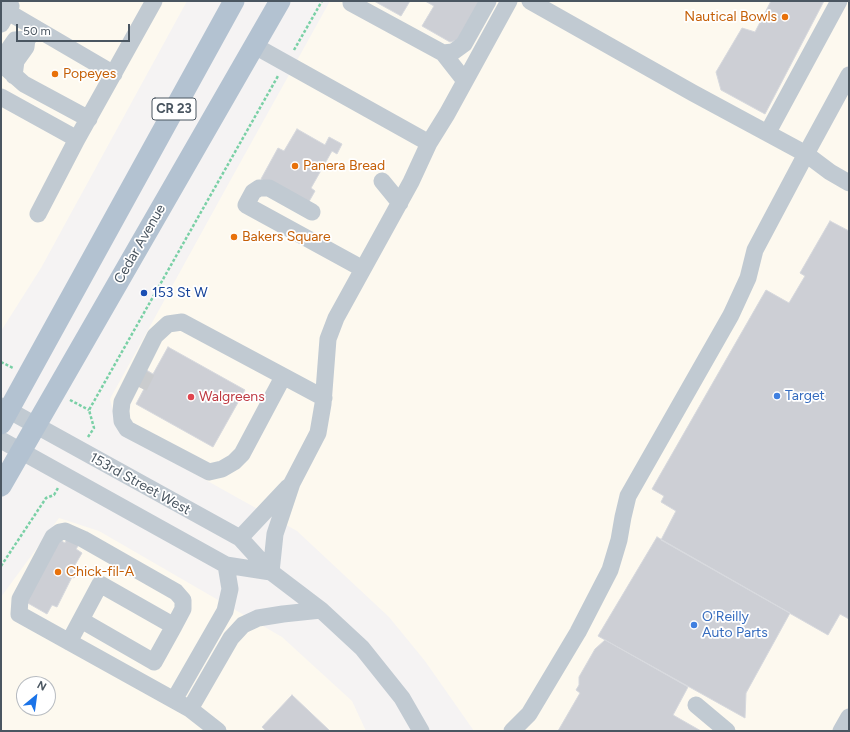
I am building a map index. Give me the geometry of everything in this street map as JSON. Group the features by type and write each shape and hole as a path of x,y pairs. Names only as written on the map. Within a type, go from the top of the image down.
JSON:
{"main road":[{"name":"CR 23","path":"4,414 234,1"},
{"name":"Cedar Avenue","path":"1,486 280,1"}],"street":[{"path":"38,214 77,139 154,1"},
{"path":"351,1 351,3 443,53 465,81"},
{"path":"443,53 453,52 464,44 488,1"},
{"path":"271,572 275,534 292,483 318,433 324,398 328,339 336,318 400,203 429,143 509,1"},
{"path":"530,1 693,93 768,132 806,154 830,172 849,183"},
{"path":"768,132 839,1"},
{"path":"4,12 32,34 114,74"},
{"path":"32,34 15,40 4,59 5,67 24,84 89,119"},
{"path":"254,46 429,143"},
{"path":"512,731 529,714 578,632 610,570 619,540 628,496 731,315 748,278 756,250 849,75"},
{"path":"1,97 77,139"},
{"path":"382,181 400,203"},
{"path":"312,212 269,188 259,188 253,192 246,204 363,269"},
{"path":"283,377 242,454 234,462 222,469 209,472 127,429 122,421 122,402 155,336 168,324 182,322 324,398"},
{"path":"147,371 154,358 150,347"},
{"path":"127,429 129,408 139,387"},
{"name":"153rd Street West","path":"4,414 35,426 240,538 271,572 321,610 362,648 402,698 422,731"},
{"name":"153rd Street West","path":"1,440 226,565 271,572"},
{"path":"240,538 292,483"},
{"path":"143,682 183,609 183,600 176,592 102,549 70,533 65,531 60,532 53,537 20,599 19,614 190,709 218,731"},
{"path":"174,700 226,611 230,589 226,565"},
{"path":"69,642 100,584 174,626"},
{"path":"190,709 231,638 243,625 258,618 321,610"},
{"path":"80,620 154,662"},
{"path":"696,705 727,731"},
{"path":"841,731 849,717"}],"path":[{"path":"80,451 94,428 89,410 275,80 286,65 322,1"},
{"path":"1,566 46,498 54,495 66,476"}],"shaded area":[{"path":"1,1 187,1 41,268 1,331"},
{"path":"330,1 849,1 849,731 474,731 425,661 389,617 297,531 118,431 110,399"},
{"path":"59,518 99,531 282,637 352,701 366,731 1,731 1,597"}],"building":[{"path":"374,1 410,1 401,16"},
{"path":"425,1 485,1 464,38 450,42 422,26 434,6"},
{"path":"771,1 824,1 765,114 721,90 716,72 742,28 755,32"},
{"name":"Panera Bread","path":"297,129 325,145 329,137 342,144 337,154 332,151 311,188 315,191 307,205 261,179 278,148 284,151"},
{"name":"Target","path":"830,221 849,231 849,619 840,614 828,635 661,540 676,511 661,502 664,496 652,489 766,290 789,303 805,276 800,273"},
{"name":"Walgreens","path":"168,347 245,390 213,447 136,404 144,389 134,384 143,368 153,374"},
{"name":"Chick-fil-A","path":"68,537 80,543 76,549 82,553 75,565 79,567 74,578 72,577 57,607 52,605 47,614 26,602 58,539 65,543"},
{"name":"O'Reilly Auto Parts","path":"657,537 790,613 746,693 745,718 598,636"},
{"path":"605,640 688,687 673,715 701,731 558,731 580,693 576,690 579,685 579,677 595,649"},
{"path":"292,695 330,731 266,731 262,727"}],"tunnel":[{"path":"139,387 147,371"}],"place":[{"name":"Nautical Bowls","path":"785,17"},
{"name":"Popeyes","path":"55,74"},
{"name":"Panera Bread","path":"295,166"},
{"name":"Bakers Square","path":"234,237"},
{"name":"153 St W","path":"144,293"},
{"name":"Target","path":"777,396"},
{"name":"Walgreens","path":"191,397"},
{"name":"Chick-fil-A","path":"58,572"},
{"name":"O'Reilly Auto Parts","path":"694,625"}]}
